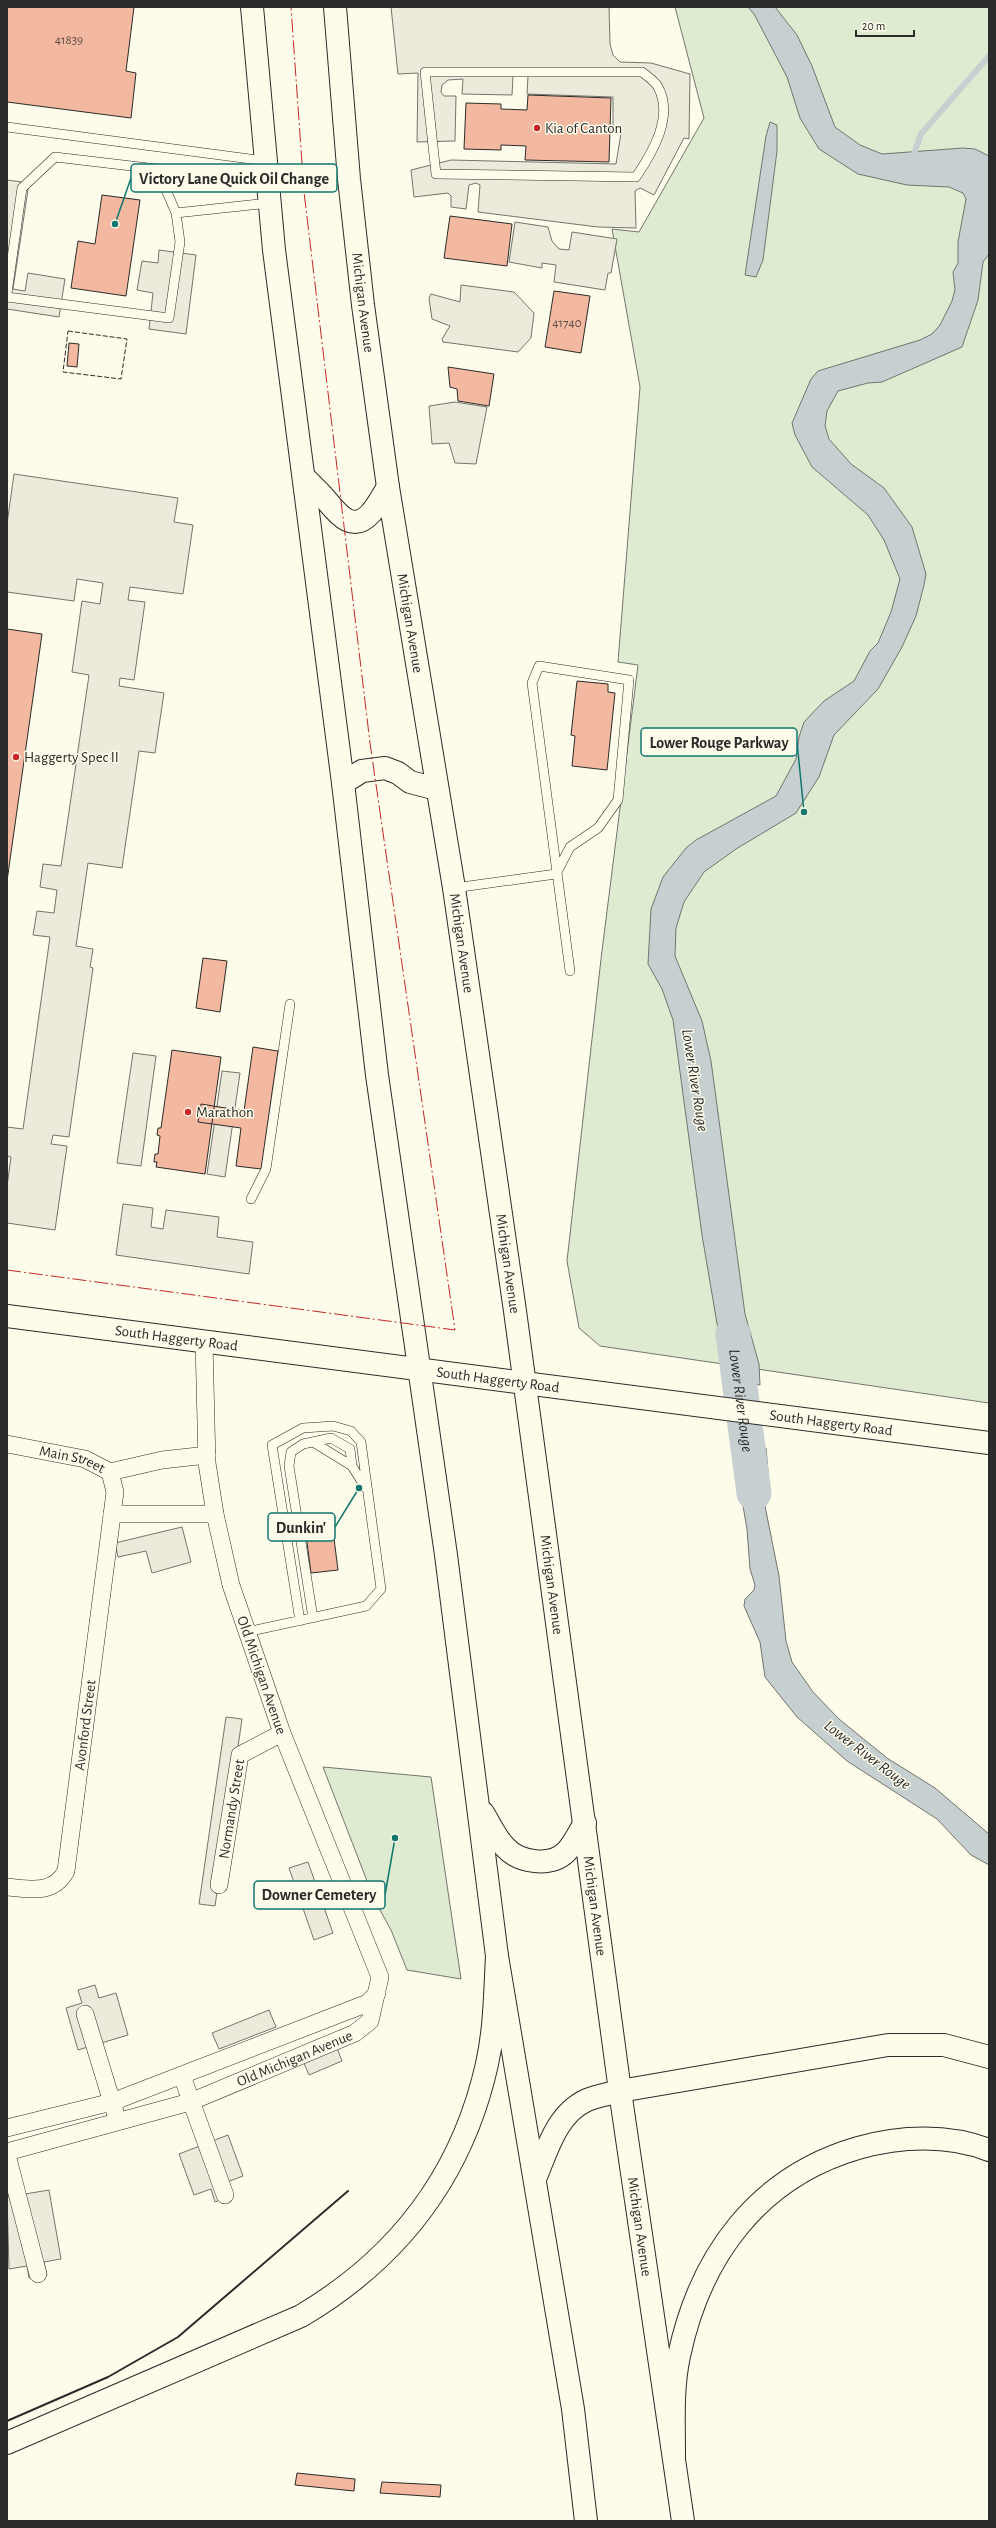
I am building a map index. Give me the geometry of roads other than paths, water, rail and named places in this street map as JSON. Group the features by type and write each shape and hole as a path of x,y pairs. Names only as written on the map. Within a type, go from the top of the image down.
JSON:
{"main road":[{"path":"252,7 269,203 343,783 377,1075 480,1809 497,1956 572,2409 586,2521"},
{"name":"Michigan Avenue","path":"335,7 349,179 361,290 388,487 454,888 525,1384 620,2091 683,2521"},
{"path":"304,478 322,494 340,517 350,520 362,520 370,513 388,487"},
{"path":"343,783 362,771 385,768 398,773 410,782 437,789"},
{"name":"South Haggerty Road","path":"7,1316 989,1443"},
{"path":"480,1809 505,1848 531,1861 545,1862 558,1859 567,1851 585,1823"},
{"path":"7,2443 301,2316 333,2297 369,2269 401,2237 444,2178 472,2116 487,2063 495,2010 497,1956"},
{"path":"535,2179 551,2140 565,2116 586,2101 620,2091 888,2045 944,2045 989,2057"},
{"path":"674,2455 674,2393 679,2356 686,2328 708,2270 727,2239 750,2210 777,2186 802,2170 835,2154 873,2144 902,2140 946,2139 975,2145 989,2150"}],"street":[{"name":"Old Michigan Avenue","path":"38,2274 7,2153 190,2102 354,2032 370,2022 380,1977 282,1733 231,1585 215,1514 207,1455 204,1342"},
{"name":"Main Street","path":"7,1444 85,1459 110,1472 162,1460 207,1455"},
{"name":"Avonford Street","path":"7,1887 43,1890 57,1883 66,1870 115,1492 110,1472"},
{"path":"112,1514 215,1514"},
{"name":"Normandy Street","path":"219,1885 240,1755 282,1733"},
{"name":"Old Michigan Avenue","path":"7,2128 112,2102 368,2003 377,1993"},
{"path":"85,2014 118,2122"},
{"path":"182,2076 190,2102 225,2195"}],"lane":[{"path":"425,72 642,72 657,85 664,101 663,118 656,142 636,177 436,174 425,72"},
{"path":"7,127 265,161"},
{"path":"7,293 22,188 55,157 158,169 176,213 180,242 169,318 7,296"},
{"path":"176,213 269,203"},
{"path":"556,874 570,847 598,828 618,800 629,680 539,666 532,683 556,874 570,972"},
{"path":"454,888 556,874"},
{"path":"251,1199 266,1168 290,1004"},
{"path":"247,1632 366,1606 381,1589 361,1442 351,1431 333,1426 303,1428 272,1445 300,1620"},
{"path":"312,1618 289,1466 291,1452 303,1444 331,1438 350,1449 352,1466"},
{"path":"313,1442 352,1466 367,1489"}],"water":[{"path":"748,7 775,7 797,35 812,66 835,127 860,145 882,154 963,148 975,149 989,156 989,254 983,262 978,300 962,347 882,382 868,383 838,391 827,411 825,426 829,439 851,464 884,488 912,527 926,574 916,616 902,647 878,689 834,735 819,777 796,813 736,849 704,872 684,902 676,928 675,956 702,1021 711,1061 745,1314 759,1364 760,1385 724,1379 721,1347 702,1235 673,1020 662,989 648,964 651,909 663,877 686,848 696,840 776,796 796,759 799,737 804,722 824,701 854,681 870,651 878,643 891,612 900,579 884,540 868,515 812,467 795,435 792,423 811,379 818,371 920,340 932,334 940,325 952,301 955,290 953,272 958,263 958,242 966,199 963,193 949,187 907,185 858,174 819,149 800,118 787,77 754,14"},
{"path":"770,122 777,125 777,151 763,260 756,277 745,275 766,136"},
{"path":"732,1442 766,1448 768,1471 765,1506 779,1576 786,1641 792,1662 813,1692 839,1719 887,1758 935,1788 989,1834 989,1865 971,1855 937,1819 847,1761 797,1717 765,1677 760,1642 744,1606 745,1599 754,1590 755,1585 750,1569 747,1529"}],"waterway":[{"path":"912,159 921,134 989,56"},
{"name":"Lower River Rouge","path":"733,1334 754,1493"}],"place":[{"name":"Kia of Canton","path":"537,128"},
{"name":"Victory Lane Quick Oil Change","path":"115,224"},
{"name":"Haggerty Spec II","path":"16,757"},
{"name":"Lower Rouge Parkway","path":"804,812"},
{"name":"Marathon","path":"188,1112"},
{"name":"Dunkin'","path":"359,1488"},
{"name":"Downer Cemetery","path":"395,1838"}]}
